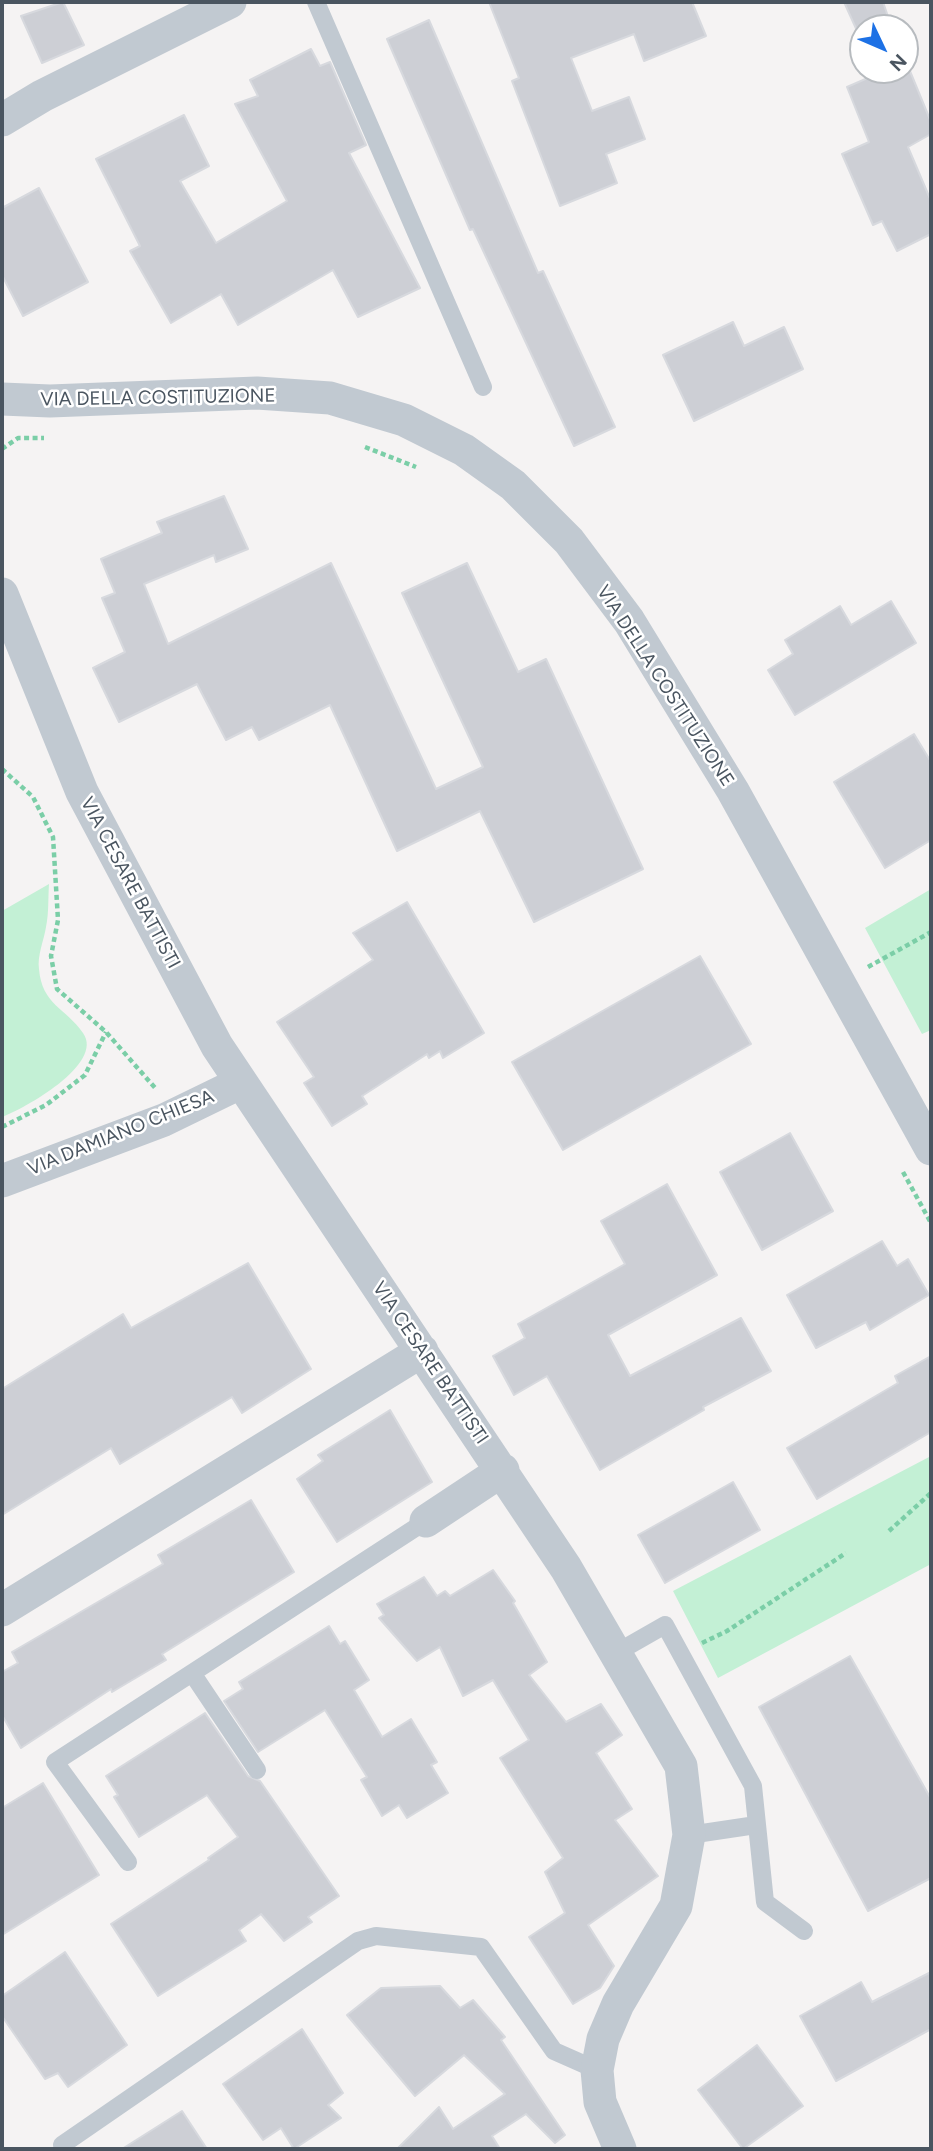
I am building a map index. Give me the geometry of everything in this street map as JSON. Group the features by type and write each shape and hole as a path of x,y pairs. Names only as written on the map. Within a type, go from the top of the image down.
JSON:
{"street":[{"path":"2,120 42,96 230,2"},
{"name":"VIA DELLA COSTITUZIONE","path":"2,399 50,401 257,393 330,398 404,420 464,450 513,485 569,541 629,621 733,792 931,1149"},
{"name":"VIA CESARE BATTISTI","path":"2,594 82,792 172,965 240,1083 503,1470 566,1568 681,1766 689,1835 676,1906 618,2004 603,2039 597,2070 600,2102 620,2149"},
{"name":"VIA DAMIANO CHIESA","path":"2,1181 164,1120 240,1083"},
{"path":"2,1610 422,1351"},
{"path":"426,1521 503,1470"}],"lane":[{"path":"316,2 483,387"},
{"path":"128,1862 55,1762 426,1521"},
{"path":"616,1653 665,1625 753,1786 765,1902 804,1931"},
{"path":"192,1672 257,1770"},
{"path":"689,1835 756,1825"},
{"path":"62,2146 358,1941 376,1936 481,1947 554,2051 597,2070"}],"path":[{"path":"2,449 18,438 50,438"},
{"path":"353,442 425,471"},
{"path":"2,769 33,797 53,836 58,920 51,956 57,989 106,1032 154,1085 164,1120"},
{"path":"840,982 931,932"},
{"path":"2,1127 46,1105 85,1075 106,1032"},
{"path":"900,1165 931,1223"},
{"path":"889,1531 931,1493"},
{"path":"680,1654 726,1631 846,1553"}],"green space":[{"path":"49,884 47,922 39,959 41,981 50,998 83,1033 87,1045 83,1058 59,1084 27,1105 2,1117 2,911"},
{"path":"931,889 931,1030 922,1034 865,928"},
{"path":"931,1456 931,1564 718,1678 673,1591"}],"building":[{"path":"63,2 84,45 42,63 21,16"},
{"path":"489,2 692,2 706,36 644,61 634,34 571,58 592,111 629,97 645,139 606,154 617,183 560,206 512,81 519,78"},
{"path":"844,2 883,2 887,14 849,14"},
{"path":"429,20 538,273 543,271 615,427 574,446 473,229 470,230 387,39"},
{"path":"311,49 320,66 330,62 366,145 349,153 420,288 358,317 333,270 238,325 221,294 171,323 130,251 140,246 96,159 184,115 209,166 180,181 216,243 287,201 235,104 258,96 250,80"},
{"path":"854,84 915,84 931,122 931,134 908,147 931,201 931,234 897,251 882,221 873,225 842,154 869,142 847,87"},
{"path":"39,188 88,282 23,316 2,275 2,208"},
{"path":"733,322 744,346 784,327 803,369 694,421 663,355"},
{"path":"224,496 248,549 216,562 214,555 144,584 168,644 331,563 436,789 483,767 402,593 467,563 518,672 546,659 643,869 534,922 480,811 397,851 330,705 259,740 252,727 226,740 197,684 119,722 93,668 125,652 102,598 115,593 101,559 162,533 157,522"},
{"path":"891,601 916,643 795,715 768,670 793,654 785,640 840,606 851,625"},
{"path":"914,734 931,762 931,840 885,868 834,782"},
{"path":"407,902 484,1033 443,1058 440,1051 429,1058 427,1054 362,1096 367,1104 332,1126 304,1083 314,1077 277,1022 373,960 353,933"},
{"path":"700,956 751,1044 563,1150 512,1062"},
{"path":"790,1133 833,1211 762,1250 720,1172"},
{"path":"667,1184 717,1275 608,1335 630,1376 741,1318 771,1371 703,1407 704,1410 600,1470 547,1376 514,1395 493,1356 525,1338 518,1324 625,1264 601,1221"},
{"path":"882,1241 897,1266 908,1259 929,1295 870,1330 866,1322 816,1348 787,1295"},
{"path":"248,1263 311,1369 242,1413 232,1397 120,1464 111,1448 2,1515 2,1389 123,1314 131,1328"},
{"path":"931,1356 931,1432 817,1499 787,1448 898,1383 895,1376"},
{"path":"390,1410 432,1482 337,1542 297,1479 323,1461 318,1455"},
{"path":"733,1482 760,1530 665,1583 638,1535"},
{"path":"251,1500 294,1572 162,1654 166,1660 112,1692 111,1689 21,1748 2,1715 2,1672 18,1663 12,1652 163,1564 158,1555"},
{"path":"493,1570 515,1601 513,1603 547,1662 529,1675 566,1722 601,1704 622,1735 596,1753 632,1809 615,1820 658,1876 588,1925 614,1966 600,1988 573,2004 529,1937 565,1913 545,1872 563,1858 500,1758 529,1740 493,1680 463,1696 440,1647 417,1661 379,1618 384,1615 377,1604 424,1577 437,1596 445,1591 450,1596"},
{"path":"329,1626 340,1644 345,1641 369,1680 354,1690 382,1737 411,1719 437,1762 431,1765 448,1793 407,1818 399,1805 382,1816 361,1780 367,1777 325,1710 258,1752 224,1701 243,1689 239,1682"},
{"path":"850,1656 931,1799 931,1878 868,1911 759,1707"},
{"path":"205,1713 248,1776 260,1781 339,1896 308,1917 312,1922 284,1941 261,1914 239,1930 246,1941 158,1996 111,1924 209,1860 208,1858 238,1837 207,1795 139,1837 114,1797 118,1795 106,1776"},
{"path":"43,1783 99,1875 2,1935 2,1808"},
{"path":"65,1952 127,2045 68,2087 58,2073 45,2079 2,2016 2,1996"},
{"path":"931,1972 931,2029 836,2081 800,2016 861,1982 872,2002"},
{"path":"440,1986 460,2008 473,2000 505,2037 501,2040 565,2135 555,2143 526,2114 492,2136 500,2149 397,2149 439,2107 453,2129 505,2094 464,2055 415,2096 347,2015 381,1988"},
{"path":"302,2029 343,2093 328,2105 341,2118 294,2149 281,2128 263,2140 223,2084"},
{"path":"757,2045 803,2106 743,2149 698,2090"},
{"path":"182,2111 207,2149 122,2149"}]}
